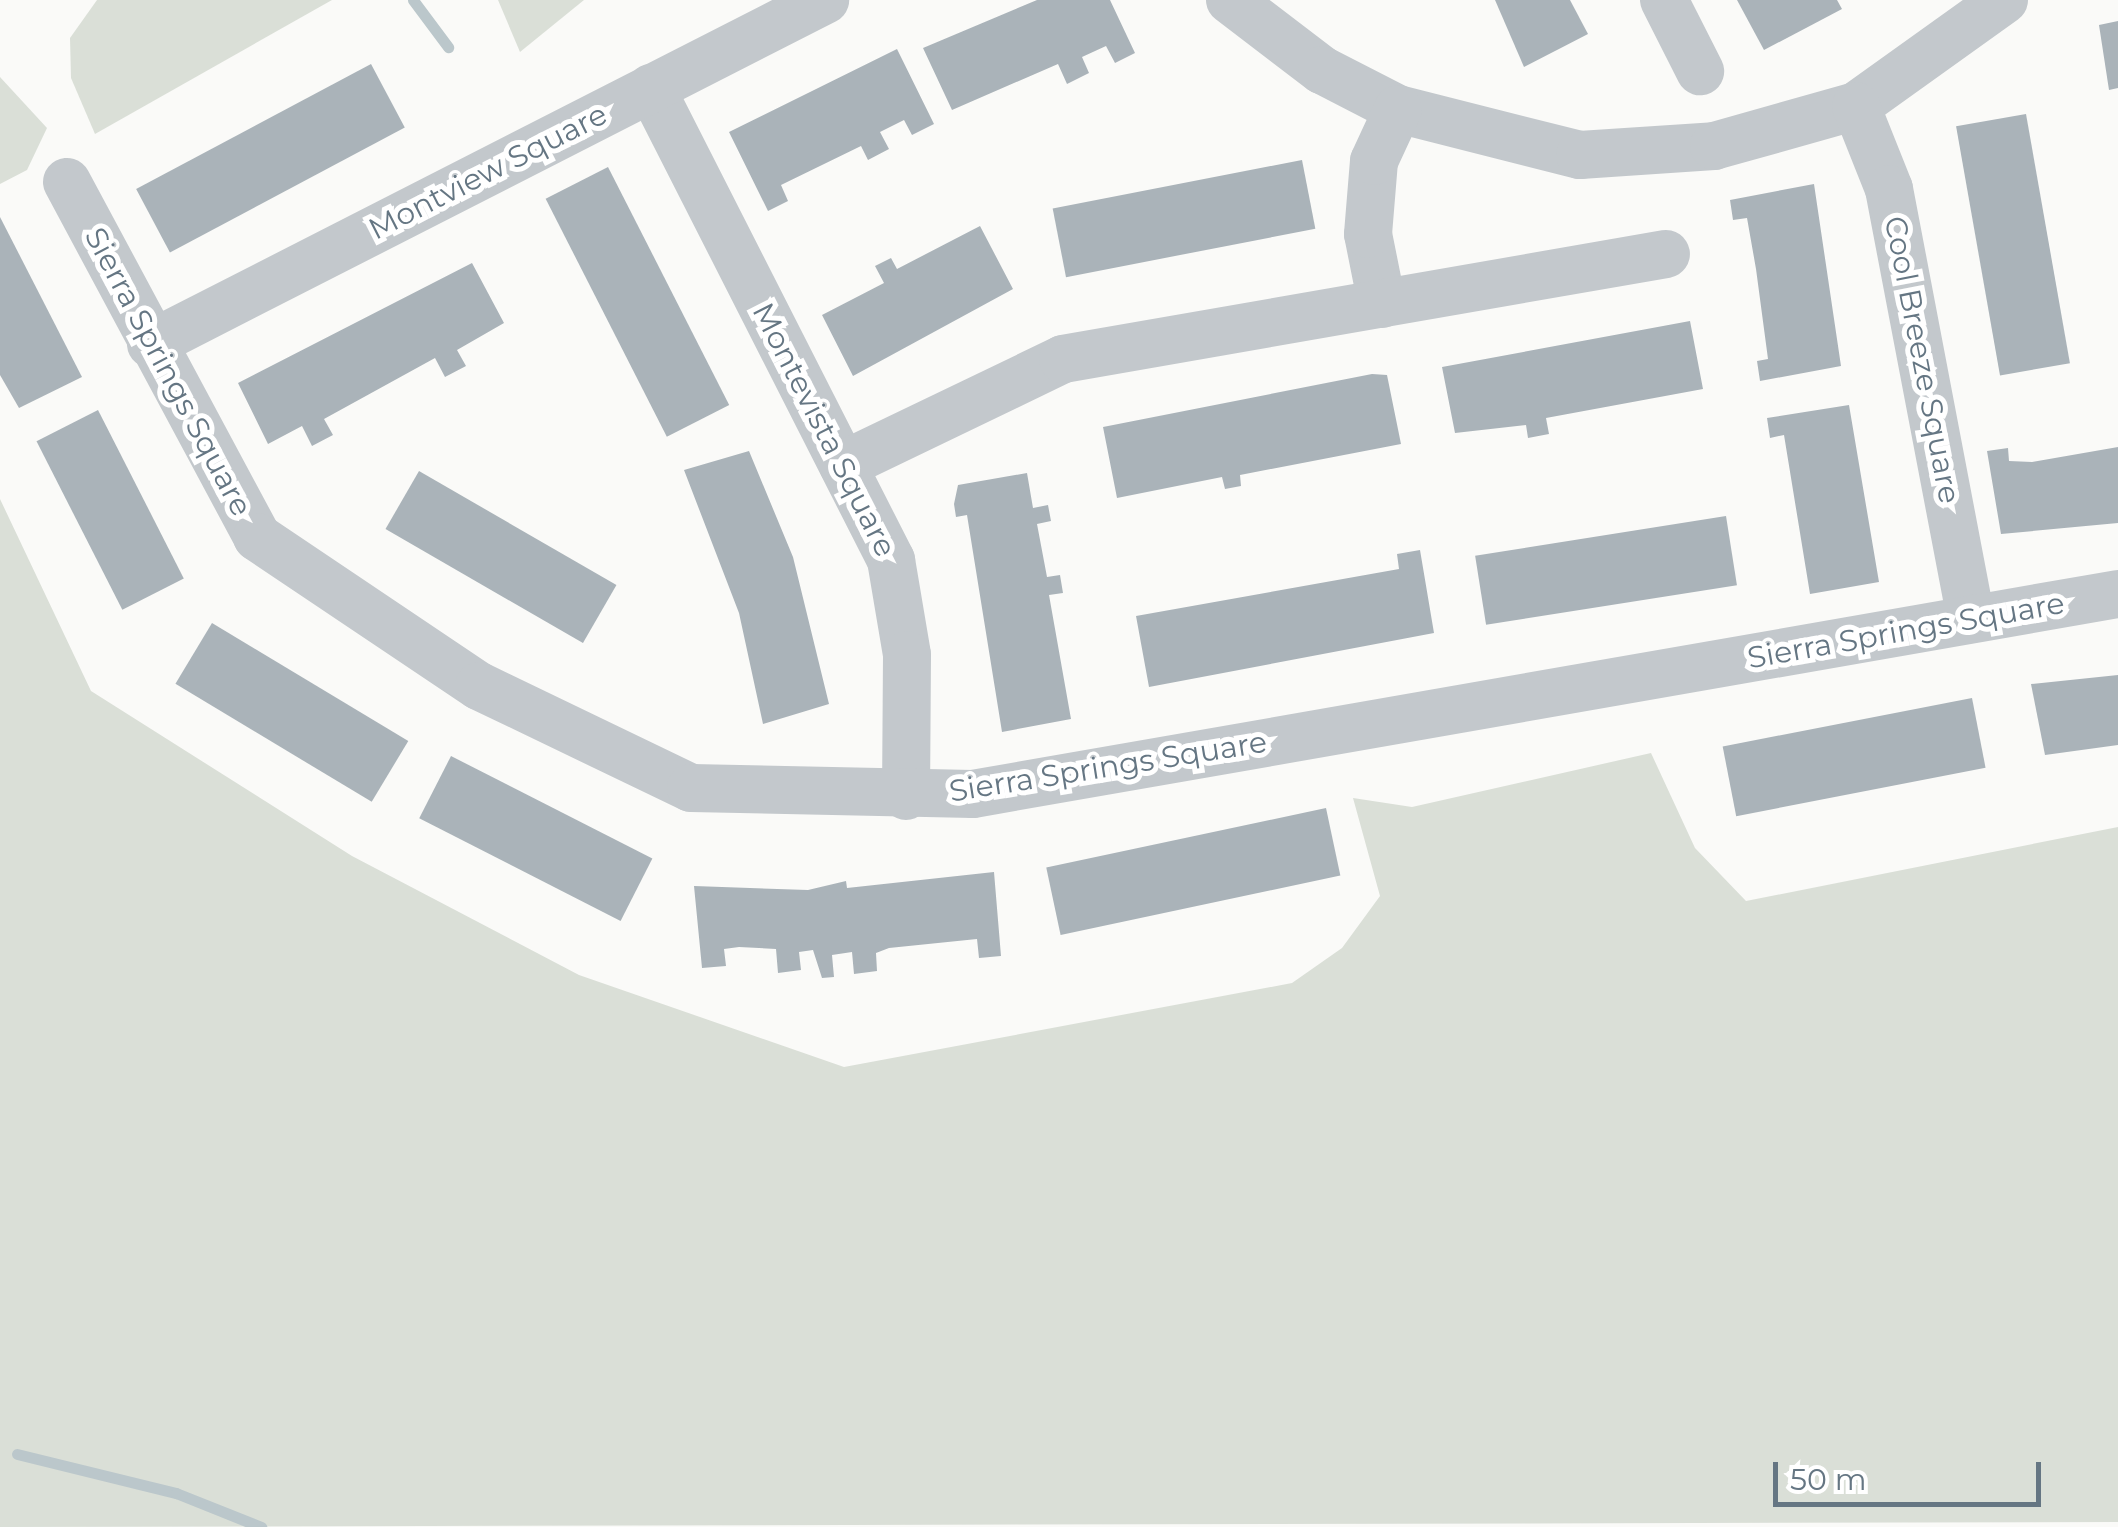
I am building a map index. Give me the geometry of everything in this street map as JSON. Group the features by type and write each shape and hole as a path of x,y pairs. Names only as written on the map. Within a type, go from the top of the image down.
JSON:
{"street":[{"name":"Montview Square","path":"151,344 825,0"},
{"path":"1230,0 1322,70 1398,109 1580,155 1714,146 1856,106 2004,0"},
{"path":"1664,0 1700,71"},
{"name":"Montevista Square","path":"652,88 892,560 900,598 906,796"},
{"name":"Cool Breeze Square","path":"1856,106 1889,189 1972,619"},
{"path":"1382,304 1368,234 1374,161 1398,109"},
{"name":"Sierra Springs Square","path":"67,182 257,536 479,686 690,788 906,796 974,794 2118,594"},
{"path":"843,465 1063,359 1666,254"}],"shaded area":[{"path":"97,0 332,0 95,134 71,78 70,38"},
{"path":"498,0 584,0 520,52"},
{"path":"0,77 47,128 27,170 0,184"},
{"path":"0,499 91,691 352,856 579,975 844,1067 1292,983 1342,948 1380,896 1353,798 1412,807 1651,753 1695,848 1746,901 2118,827 2118,1522 0,1527"}],"building":[{"path":"1037,0 1110,0 1135,53 1115,63 1106,46 1082,57 1089,73 1067,84 1058,64 952,110 923,48"},
{"path":"1495,0 1570,0 1588,34 1524,67"},
{"path":"1737,0 1837,0 1842,9 1764,50"},
{"path":"2118,21 2118,88 2109,90 2099,25"},
{"path":"897,49 934,124 912,135 904,120 880,132 889,149 868,160 861,146 781,185 788,201 768,211 729,132"},
{"path":"371,64 405,128 170,252 136,189"},
{"path":"2026,114 2070,363 2000,375 1956,126"},
{"path":"1302,160 1315,229 1066,277 1053,208"},
{"path":"608,167 729,405 667,437 546,199"},
{"path":"1814,184 1841,366 1760,381 1757,361 1768,359 1756,269 1747,218 1733,220 1730,200"},
{"path":"0,217 82,377 19,408 0,375"},
{"path":"980,226 1013,289 853,376 822,315 884,283 875,266 891,258 897,269"},
{"path":"472,263 504,323 457,350 466,366 445,377 435,358 324,419 333,435 312,446 302,426 268,444 238,383"},
{"path":"1690,321 1703,389 1546,418 1549,434 1528,438 1526,425 1455,433 1442,367"},
{"path":"1372,374 1387,375 1401,444 1240,475 1241,486 1225,489 1222,477 1117,498 1103,427"},
{"path":"1849,405 1879,582 1810,594 1784,435 1770,438 1767,418"},
{"path":"98,410 184,578 122,610 37,441"},
{"path":"2118,447 2118,523 2001,534 1987,451 2008,448 2009,461 2032,462"},
{"path":"749,451 793,557 829,704 763,724 739,613 684,470"},
{"path":"419,471 616,585 583,643 386,529"},
{"path":"1027,473 1033,508 1048,505 1051,521 1037,524 1047,577 1060,575 1063,593 1049,595 1071,719 1002,732 967,515 956,517 954,504 958,485"},
{"path":"1726,516 1737,585 1486,625 1475,556"},
{"path":"1420,550 1434,633 1149,687 1136,616 1399,569 1397,554"},
{"path":"212,623 408,741 372,802 175,684"},
{"path":"2118,675 2118,745 2045,755 2031,684"},
{"path":"1972,698 1986,768 1736,816 1723,746"},
{"path":"451,756 652,859 621,921 419,818"},
{"path":"1326,808 1340,875 1061,935 1046,867"},
{"path":"994,872 1001,956 979,958 977,939 889,948 876,953 877,971 854,974 852,952 832,955 834,977 822,978 813,950 799,952 801,970 778,973 776,949 739,947 724,949 726,966 702,968 694,886 808,890 846,881 847,888"}],"waterway":[{"path":"413,0 448,47"},
{"path":"17,1454 176,1493 261,1527"}]}
